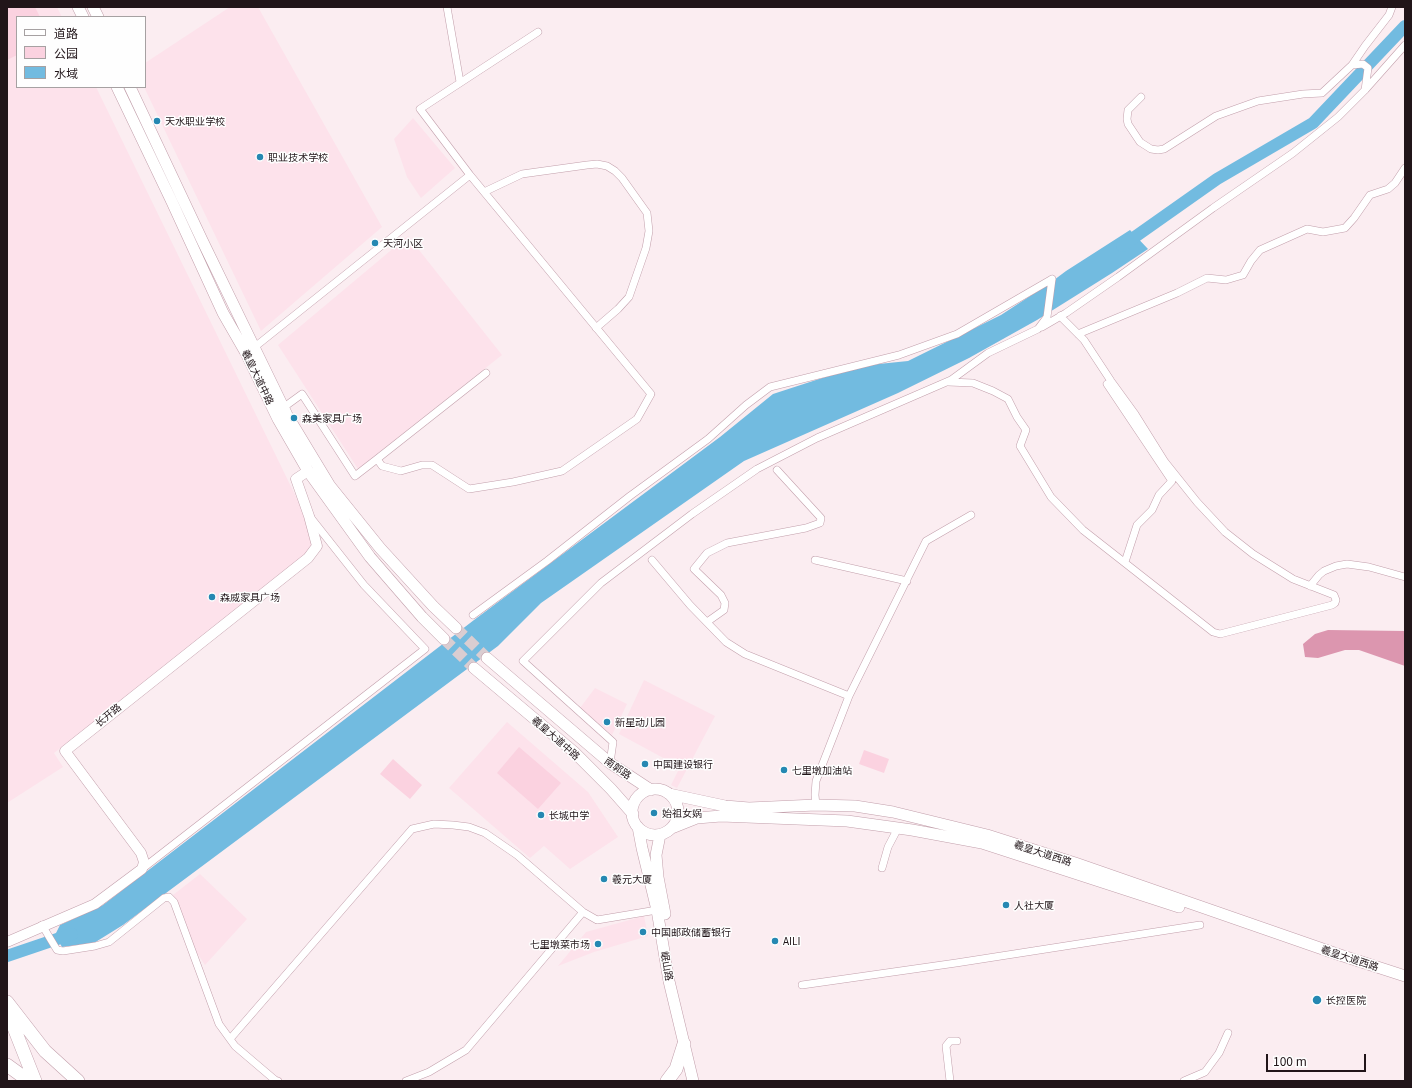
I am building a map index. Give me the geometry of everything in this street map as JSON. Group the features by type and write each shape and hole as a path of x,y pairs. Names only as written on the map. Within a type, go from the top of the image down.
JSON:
{"highway":[{"path":"7,1002 45,1052 78,1081"},
{"path":"7,1010 31,1079"},
{"path":"7,1030 31,1079"},
{"path":"667,1081 676,1069 684,1044"},
{"path":"7,1065 31,1079"}],"main road":[{"path":"78,7 82,16"},
{"path":"93,7 98,16"},
{"name":"羲皇大道中路","path":"117,88 223,313 250,350"},
{"name":"羲皇大道中路","path":"130,88 202,240 250,350 308,471 370,557 444,640"},
{"name":"羲皇大道中路","path":"280,411 330,486 380,548 433,606 456,628"},
{"name":"羲皇大道中路","path":"487,658 586,744"},
{"name":"羲皇大道中路","path":"474,668 574,752 611,789 633,814"},
{"name":"南郭路","path":"586,744 610,763 651,790"},
{"path":"651,790 661,790 669,794 675,801 678,810 677,820 672,828 660,835 650,834 638,827 633,814 634,805 639,797 646,791 651,790"},
{"name":"羲皇大道西路","path":"669,794 725,806 749,808 816,805 855,806 893,812 986,835 1075,863 1337,954 1405,976"},
{"name":"羲皇大道西路","path":"672,828 696,818 721,816 847,821 898,828 982,843 1405,982"},
{"name":"岷山路","path":"638,827 657,910 669,981 693,1081"},
{"name":"岷山路","path":"660,835 656,854 658,877 676,978 701,1081"}],"street":[{"path":"447,7 460,82"},
{"path":"1141,97 1128,110 1128,124 1140,142 1145,146 1151,149 1164,149 1216,116 1258,101 1303,94 1322,93 1352,65 1389,16 1392,7"},
{"path":"377,459 382,466 401,471 422,465 432,465 469,489 513,482 562,471 637,419 651,394 470,175 420,109 538,32"},
{"path":"610,763 613,742 522,662 600,582 692,514 757,469 817,438 948,382 988,353 1038,329 1057,318 1125,272 1213,208 1293,153 1338,117 1365,90 1405,45"},
{"path":"1352,65 1366,66 1365,90"},
{"path":"484,192 522,174 587,165 597,164 607,166 622,178 647,213 649,231 646,248 629,297 618,309 596,328"},
{"path":"1078,334 1177,293 1207,278 1226,280 1244,274 1251,261 1260,250 1307,229 1323,232 1345,228 1370,195 1388,189 1405,168"},
{"path":"250,350 470,175"},
{"path":"473,615 708,439 770,387 900,355 957,334 1052,279 1047,317 1038,329"},
{"path":"948,382 973,383 1008,399 1017,417 1026,430 1020,446 1050,497 1083,530 1212,632 1220,634 1332,605 1336,602 1334,595 1293,579 1254,554 1225,532 1165,462 1135,414 1084,340 1057,318"},
{"path":"1057,318 1074,334 1172,482 1160,495 1152,510 1137,525 1125,562"},
{"path":"280,411 302,394 355,476 486,372"},
{"path":"707,622 724,610 726,603 721,595 694,568 708,553 727,543 806,528 820,523 821,518 778,470"},
{"name":"长开路","path":"142,869 144,862 141,853 65,751 308,558 317,546 309,516 296,480 308,471"},
{"path":"816,805 816,781 849,696 926,541 971,515"},
{"path":"7,942 42,925 95,904 425,649 364,585 309,516"},
{"path":"652,560 726,642 745,654 849,696"},
{"path":"815,560 907,581"},
{"path":"1310,586 1318,575 1324,571 1336,566 1347,564 1369,567 1405,577"},
{"path":"230,1039 412,829 434,824 453,825 469,827 485,833 516,855 583,912 597,920 657,910"},
{"path":"882,868 888,847 898,828"},
{"path":"42,925 57,950 63,951 94,946 109,942 164,898 170,898 174,902 219,1024 235,1046 278,1081"},
{"path":"406,1081 429,1072 466,1050 583,912"},
{"path":"802,985 956,963 1200,925"},
{"path":"1186,1081 1205,1072 1219,1053 1228,1032"},
{"path":"950,1081 946,1046 950,1041 957,1041"}],"shaded area":[{"path":"7,7 57,7 62,16 16,16 16,88 96,88 321,548 54,753 63,767 7,803"},
{"name":"职业技术学校","path":"230,7 258,7 382,227 261,331 144,88 146,88 146,62"},
{"path":"413,118 455,168 421,198 407,177 394,139"},
{"path":"408,236 502,355 358,469 278,345"},
{"path":"1328,630 1405,631 1405,666 1359,650 1345,650 1318,658 1305,657 1303,644 1315,634"},
{"path":"644,680 715,716 677,788 671,785 680,767 619,734"},
{"name":"新星动儿园","path":"595,688 627,704 612,735 580,708"},
{"name":"长城中学","path":"507,722 588,792 618,837 570,869 544,846 530,858 449,788"},
{"path":"200,874 247,919 205,965 193,947 173,895"},
{"name":"七里墩菜市场","path":"644,916 648,936 594,952 558,966 586,932"}],"green space":[{"path":"7,7 35,7 40,16 16,16 16,56 7,60"},
{"path":"519,747 561,783 538,809 497,773"},
{"path":"864,750 889,759 884,773 859,764"},
{"path":"393,759 422,785 410,799 380,774"}],"water":[{"path":"1130,230 1148,249 1037,320 969,358 898,393 744,461 541,603 498,646 123,925 94,943 62,947 55,935 60,925 103,905 474,620 720,437 773,394 859,366 908,361 1001,315"}],"waterway":[{"path":"1122,246 1217,179 1313,123 1405,26"},
{"path":"7,956 72,934"}],"tunnel":[{"path":"456,628 487,658"},
{"path":"444,639 474,668"}],"place":[{"name":"天水职业学校","path":"157,121"},
{"name":"职业技术学校","path":"260,157"},
{"name":"天河小区","path":"375,243"},
{"name":"森美家具广场","path":"294,418"},
{"name":"森威家具广场","path":"212,597"},
{"name":"新星动儿园","path":"607,722"},
{"name":"中国建设银行","path":"645,764"},
{"name":"七里墩加油站","path":"784,770"},
{"name":"始祖女娲","path":"654,813"},
{"name":"长城中学","path":"541,815"},
{"name":"羲元大厦","path":"604,879"},
{"name":"人社大厦","path":"1006,905"},
{"name":"中国邮政储蓄银行","path":"643,932"},
{"name":"AILI","path":"775,941"},
{"name":"七里墩菜市场","path":"598,944"},
{"name":"长控医院","path":"1317,1000"}]}
